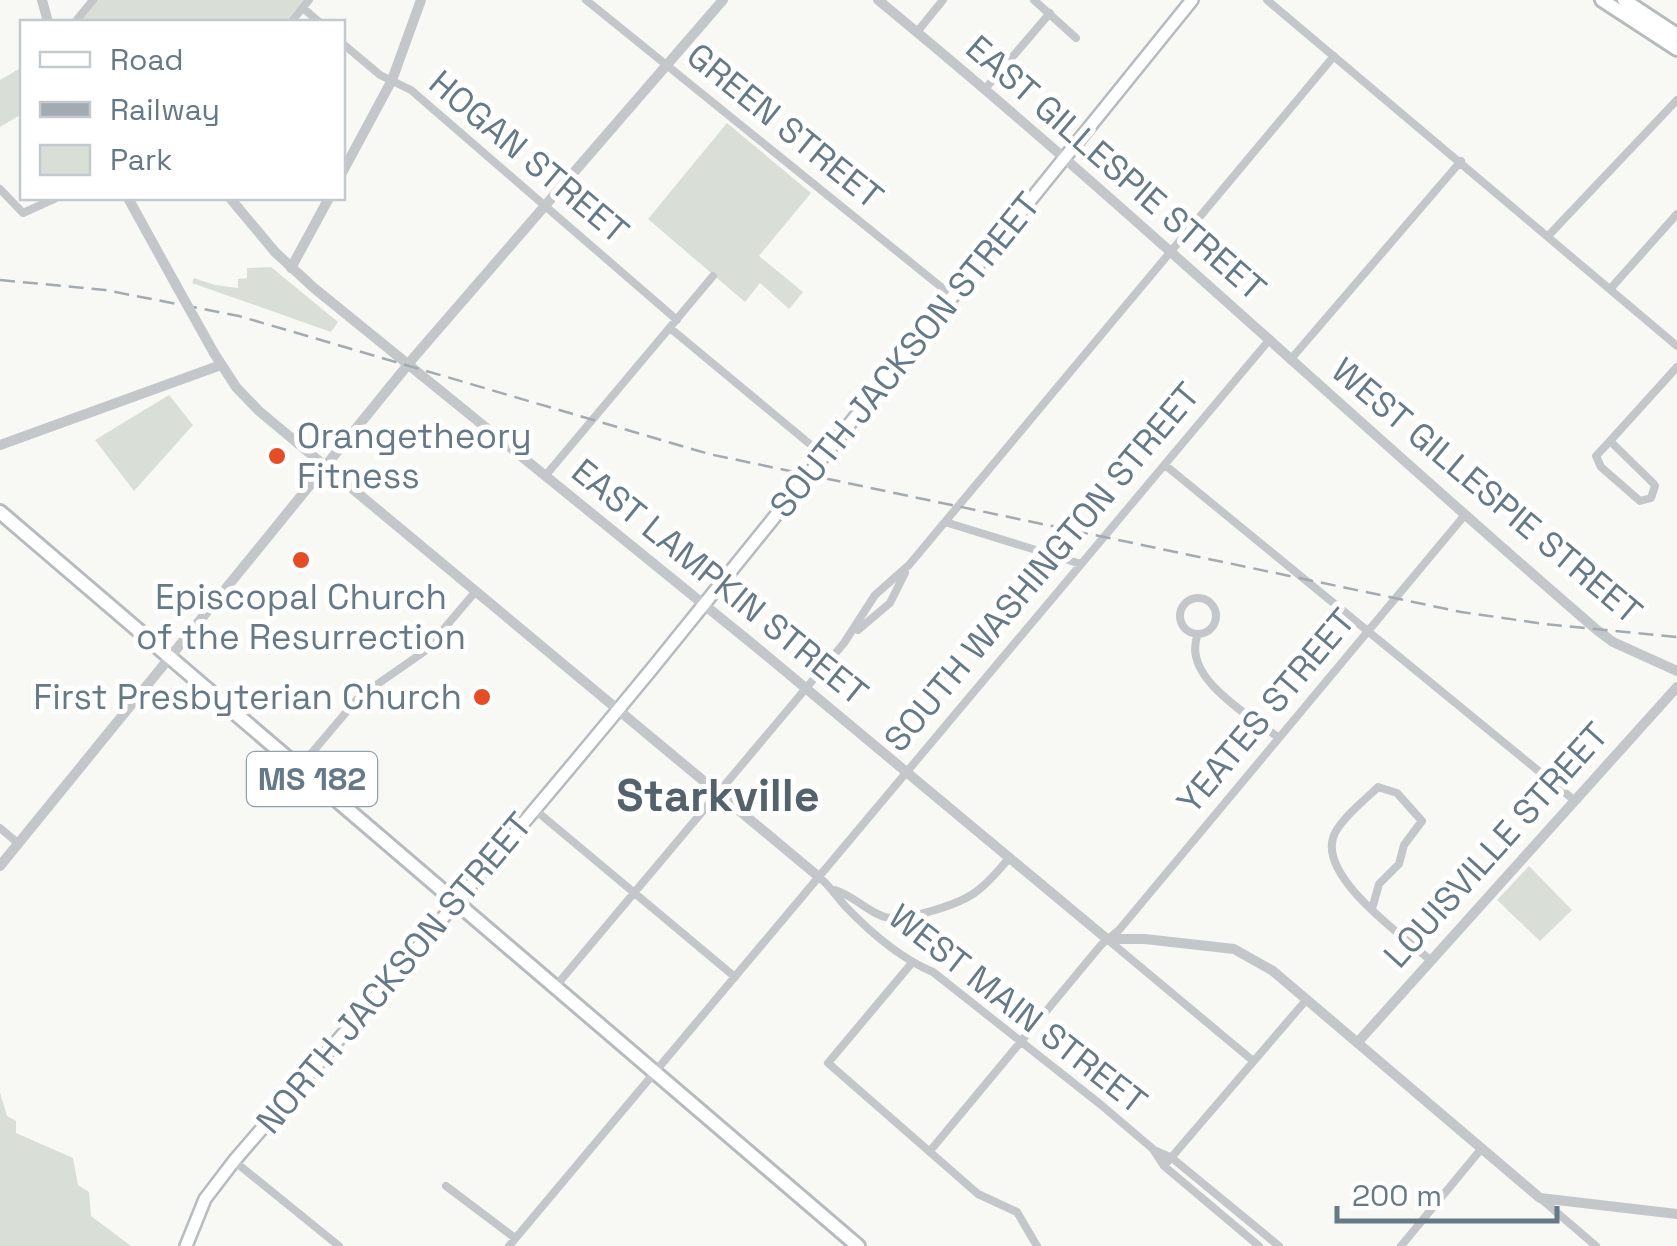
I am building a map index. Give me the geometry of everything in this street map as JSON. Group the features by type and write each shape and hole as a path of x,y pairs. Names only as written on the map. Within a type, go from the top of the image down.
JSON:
{"main road":[{"name":"SOUTH JACKSON STREET","path":"618,710 1192,0"},
{"path":"1602,0 1677,49"},
{"path":"1624,0 1677,35"},
{"name":"MS 182","path":"0,512 654,1074 840,1240 858,1246"},
{"name":"NORTH JACKSON STREET","path":"186,1246 205,1199 234,1160 618,710"}],"street":[{"path":"76,20 93,0"},
{"path":"292,20 310,0"},
{"path":"345,167 392,80 421,0"},
{"name":"GREEN STREET","path":"586,0 951,294"},
{"path":"0,866 408,365 723,0"},
{"name":"EAST GILLESPIE STREET","path":"878,0 1270,339"},
{"path":"917,32 942,0"},
{"path":"1034,0 1076,38"},
{"path":"1267,0 1677,346"},
{"path":"302,8 317,20"},
{"path":"984,89 1050,13"},
{"name":"HOGAN STREET","path":"345,46 380,75 411,90 823,455"},
{"path":"844,643 890,603 893,586 909,565 1334,56"},
{"path":"1549,235 1677,100"},
{"path":"1666,110 1677,121"},
{"path":"1291,359 1462,161"},
{"path":"0,189 23,213 52,200"},
{"path":"134,200 214,354 250,402 819,877"},
{"name":"EAST LAMPKIN STREET","path":"232,200 291,268 808,686 1107,938"},
{"path":"291,268 328,200"},
{"path":"1611,288 1677,214"},
{"path":"546,475 713,276"},
{"name":"WEST GILLESPIE STREET","path":"1270,339 1464,516 1613,642 1677,671"},
{"name":"SOUTH WASHINGTON STREET","path":"512,1242 1270,339"},
{"path":"0,445 221,366"},
{"path":"1610,441 1656,486 1651,498 1640,500 1601,467 1596,456 1677,367"},
{"path":"1165,464 1367,634 1574,800"},
{"name":"YEATES STREET","path":"930,1151 1107,938 1120,930 1464,516"},
{"path":"946,522 1081,564"},
{"path":"554,988 844,643 875,594 893,586"},
{"path":"299,768 358,697 425,651 476,591"},
{"path":"1201,598 1212,604 1217,614 1210,630 1198,634 1187,630 1180,614 1185,604 1201,598"},
{"path":"866,608 868,614 876,616"},
{"path":"1198,634 1194,658 1203,675 1279,738"},
{"name":"LOUISVILLE STREET","path":"1358,1042 1429,958 1677,686"},
{"path":"1372,908 1379,884 1399,864 1404,845 1422,822 1396,793 1378,787 1334,834 1332,857 1342,879 1372,908 1429,958"},
{"path":"534,809 735,977"},
{"path":"0,828 19,844"},
{"path":"835,890 894,918 959,904 981,889 1010,857"},
{"name":"WEST MAIN STREET","path":"819,877 911,964 932,972 1153,1149 1172,1158 1278,1246"},
{"name":"WEST MAIN STREET","path":"852,911 860,903"},
{"path":"1107,938 1234,949 1273,970 1596,1246"},
{"path":"1107,938 1252,1060"},
{"path":"911,964 828,1063 978,1194 1017,1212 1036,1246"},
{"path":"1164,1166 1307,999"},
{"path":"1401,1246 1482,1148"},
{"name":"WEST MAIN STREET","path":"1153,1149 1164,1166 1260,1246"},
{"path":"234,1160 339,1246"},
{"path":"446,1186 512,1242"},
{"path":"1540,1198 1677,1214"}],"green space":[{"path":"97,0 304,0 287,20 80,20"},
{"path":"20,68 20,115 0,127 0,80"},
{"path":"727,123 811,193 759,256 803,292 789,309 760,283 745,302 648,219"},
{"path":"271,267 338,322 331,332 192,283 194,278 238,288 238,279 247,278 247,268"},
{"path":"169,395 193,425 134,491 95,440"},
{"path":"1529,866 1572,910 1540,941 1497,900"},
{"path":"0,1093 7,1116 16,1121 16,1133 73,1158 78,1185 89,1192 91,1216 131,1246 0,1246"}],"railway":[{"path":"0,280 105,290 239,316 709,454 1461,612 1677,637"}],"place":[{"name":"Orangetheory Fitness","path":"277,456"},
{"name":"Episcopal Church of the Resurrection","path":"301,560"},
{"name":"First Presbyterian Church","path":"482,697"}],"district":[{"name":"Starkville","path":"718,795"}]}
